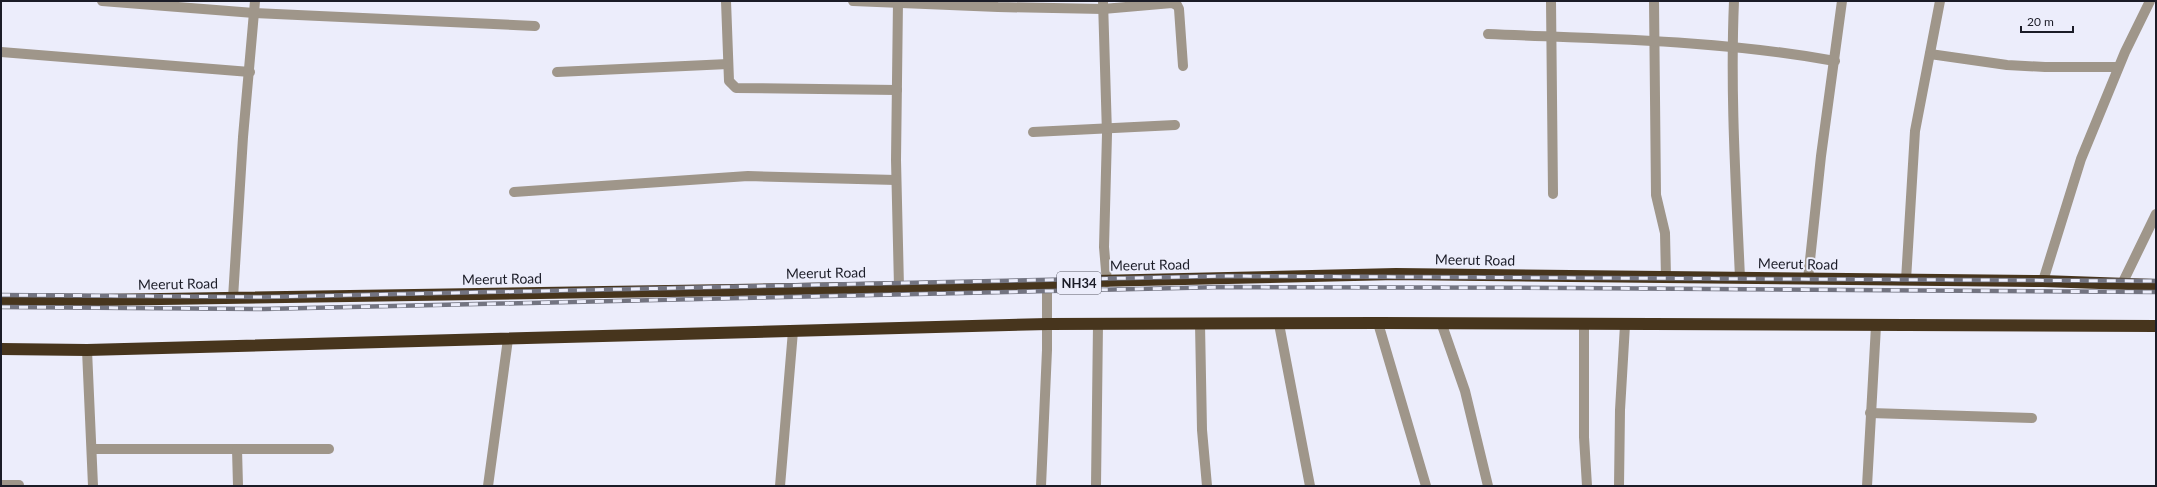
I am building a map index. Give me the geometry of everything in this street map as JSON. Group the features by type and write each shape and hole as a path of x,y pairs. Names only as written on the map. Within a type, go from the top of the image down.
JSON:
{"highway":[{"name":"Meerut Road","path":"1,299 98,300 1047,285 1396,274 2043,281 2156,285"},
{"path":"1,349 87,350 1048,324 1378,323 1442,325 2156,326"}],"street":[{"path":"102,1 254,13 535,26"},
{"path":"233,298 243,136 250,72 255,1"},
{"path":"726,1 729,81 736,88 897,90"},
{"path":"853,1 1103,5 1172,3 1177,5 1179,9 1182,66"},
{"path":"1551,1 1553,194"},
{"path":"1654,1 1656,195 1665,233 1666,277"},
{"path":"1734,1 1732,46 1740,278"},
{"path":"1808,279 1821,156 1842,1"},
{"path":"1906,280 1913,146 1940,1"},
{"path":"2043,281 2077,171 2118,67 2150,1"},
{"path":"898,2 896,180 898,287"},
{"path":"1103,5 1107,128 1104,247 1107,282"},
{"path":"1488,34 1732,46 1782,51 1835,61"},
{"path":"1,52 250,72"},
{"path":"1930,54 2007,65 2045,67 2118,67"},
{"path":"557,72 728,64"},
{"path":"1032,132 1175,125"},
{"path":"514,192 748,176 896,180"},
{"path":"2122,284 2156,214"},
{"path":"1041,486 1048,324 1047,285"},
{"path":"1378,323 1426,486"},
{"path":"1096,486 1098,324"},
{"path":"1200,324 1202,430 1208,486"},
{"path":"1279,324 1310,486"},
{"path":"1442,325 1465,391 1488,486"},
{"path":"1584,325 1584,437 1587,486"},
{"path":"1619,486 1620,410 1625,325"},
{"path":"1867,486 1876,326"},
{"path":"780,486 793,331"},
{"path":"488,486 508,339"},
{"path":"87,350 93,449 93,486"},
{"path":"1870,413 2032,418"},
{"path":"93,449 329,449"},
{"path":"237,449 238,486"},
{"path":"1,485 19,485"}],"railway":[{"path":"1,295 264,297 1224,276 2156,281"},
{"path":"1,307 264,309 1224,287 2156,292"}]}
